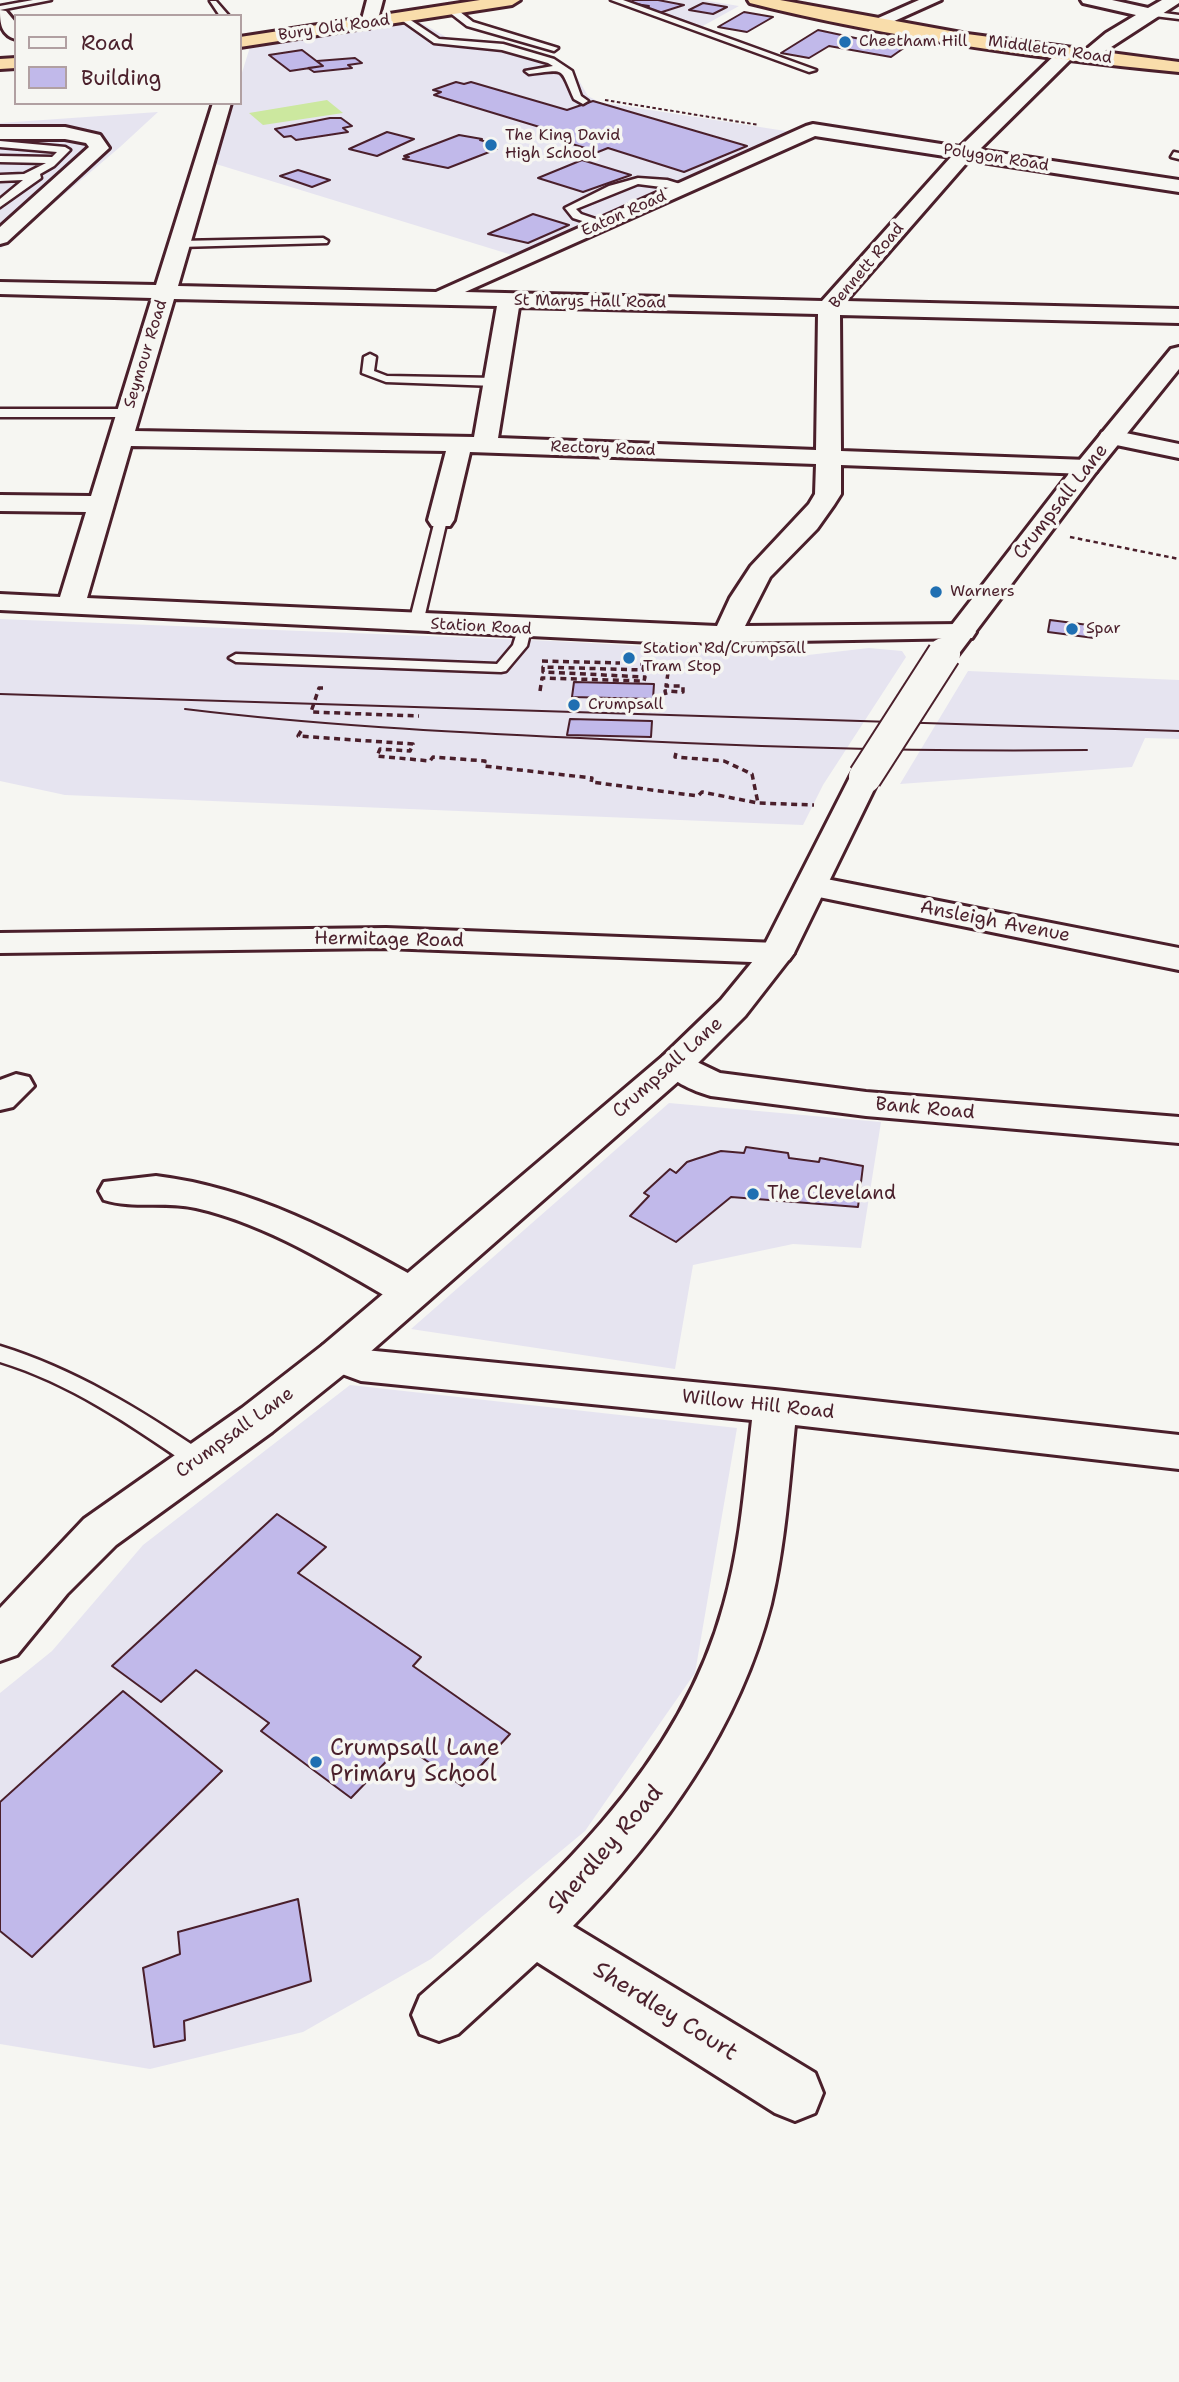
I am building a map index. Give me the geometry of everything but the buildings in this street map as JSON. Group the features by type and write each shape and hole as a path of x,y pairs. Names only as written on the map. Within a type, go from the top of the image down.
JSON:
{"highway":[{"name":"Bury Old Road","path":"242,42 512,0"},
{"name":"Middleton Road","path":"756,0 875,23 1077,55 1179,67"}],"street":[{"path":"369,23 375,0"},
{"path":"875,23 933,0"},
{"path":"1089,0 1149,13"},
{"name":"Bennett Road","path":"728,636 732,620 766,565 816,517 828,494 831,457 829,307 965,153 1077,55 1173,0"},
{"path":"0,15 14,32"},
{"name":"Seymour Road","path":"71,604 221,105"},
{"name":"Polygon Road","path":"811,132 1179,186"},
{"name":"Eaton Road","path":"435,298 811,132"},
{"path":"0,133 65,133 88,137 97,142 99,148 86,163 0,238"},
{"name":"St Marys Hall Road","path":"0,288 53,298 165,292 1179,316"},
{"path":"485,445 509,300"},
{"name":"Crumpsall Lane","path":"0,1641 51,1581 100,1532 257,1420 338,1356 676,1064 733,1008 777,953 865,777 953,643 1087,467 1179,354"},
{"path":"1111,437 1179,451"},
{"name":"Rectory Road","path":"120,438 460,444 1087,467"},
{"path":"441,520 460,444"},
{"path":"0,503 103,504"},
{"name":"Station Road","path":"0,602 524,629 953,643"},
{"name":"Ansleigh Avenue","path":"811,886 1179,959"},
{"name":"Hermitage Road","path":"0,943 386,938 777,953"},
{"name":"Bank Road","path":"676,1064 711,1084 866,1104 1179,1130"},
{"path":"118,1191 156,1188 259,1213 294,1227 410,1292"},
{"name":"Willow Hill Road","path":"338,1356 361,1365 775,1406 1179,1452"},
{"name":"Sherdley Road","path":"439,2015 535,1932 646,1810 696,1736 727,1666 747,1608 761,1546 775,1406"},
{"name":"Sherdley Court","path":"535,1932 795,2093"}],"lane":[{"path":"0,8 47,0"},
{"path":"615,0 812,70"},
{"path":"213,3 223,14"},
{"path":"452,9 470,24 554,48"},
{"path":"1149,13 1179,17"},
{"path":"403,17 437,41 503,47 535,55 569,73 577,96 583,101"},
{"path":"529,71 562,68"},
{"path":"0,144 65,150 6,195 0,204"},
{"path":"0,159 55,160"},
{"path":"0,178 31,177 86,163"},
{"path":"601,224 577,216 570,208 637,180 656,179 685,187"},
{"path":"179,244 323,241"},
{"path":"370,357 368,373 386,379 495,382"},
{"path":"0,413 127,413"},
{"path":"416,623 441,520"},
{"path":"236,658 501,668 520,646 524,629"},
{"path":"0,1354 29,1363 126,1410 198,1460"}],"path":[{"path":"599,99 811,132"},
{"path":"1039,530 1135,553 1179,559"},
{"path":"540,691 542,678 644,681 645,677 543,672 543,667 643,670 643,664 541,661 542,655 588,657 591,631"},
{"path":"666,686 683,686 683,692 665,691 666,695"},
{"path":"307,717 312,712 319,688 331,688"},
{"path":"312,712 419,716"},
{"path":"301,731 298,736 413,744 411,751 380,749 377,756 430,761 433,757 485,761 484,765 592,778 591,782 698,796 702,792 758,803 850,808"},
{"path":"676,753 675,757 724,761 752,774 758,803"}],"shaded area":[{"path":"621,0 702,0 739,6 701,27"},
{"name":"The King David High School","path":"418,21 448,38 507,43 552,57 571,67 588,96 599,102 792,132 512,255 216,164 232,105 242,105 242,73 250,47"},
{"path":"158,112 120,147 0,249 0,123"},
{"path":"0,619 553,641 808,655 869,648 902,651 906,657 823,785 803,825 65,795 0,781"},
{"path":"968,671 1179,680 1179,739 1145,738 1132,767 900,784"},
{"path":"669,1103 881,1122 861,1248 793,1244 693,1265 675,1369 411,1329"},
{"name":"Crumpsall Lane Primary School","path":"350,1385 737,1428 695,1673 585,1831 431,1959 303,2032 150,2069 0,2044 0,1693 52,1651 143,1545"}],"green space":[{"path":"327,100 343,113 263,125 249,113"}],"tram line":[{"path":"0,694 1179,731"},
{"path":"185,709 382,727 643,741 897,749 1087,750"}],"place":[{"name":"Cheetham Hill","path":"845,42"},
{"name":"The King David High School","path":"491,145"},
{"name":"Warners","path":"936,592"},
{"name":"Spar","path":"1072,629"},
{"name":"Station Rd/Crumpsall Tram Stop","path":"629,658"},
{"name":"Crumpsall","path":"574,705"},
{"name":"The Cleveland","path":"753,1194"},
{"name":"Crumpsall Lane Primary School","path":"316,1762"}]}
